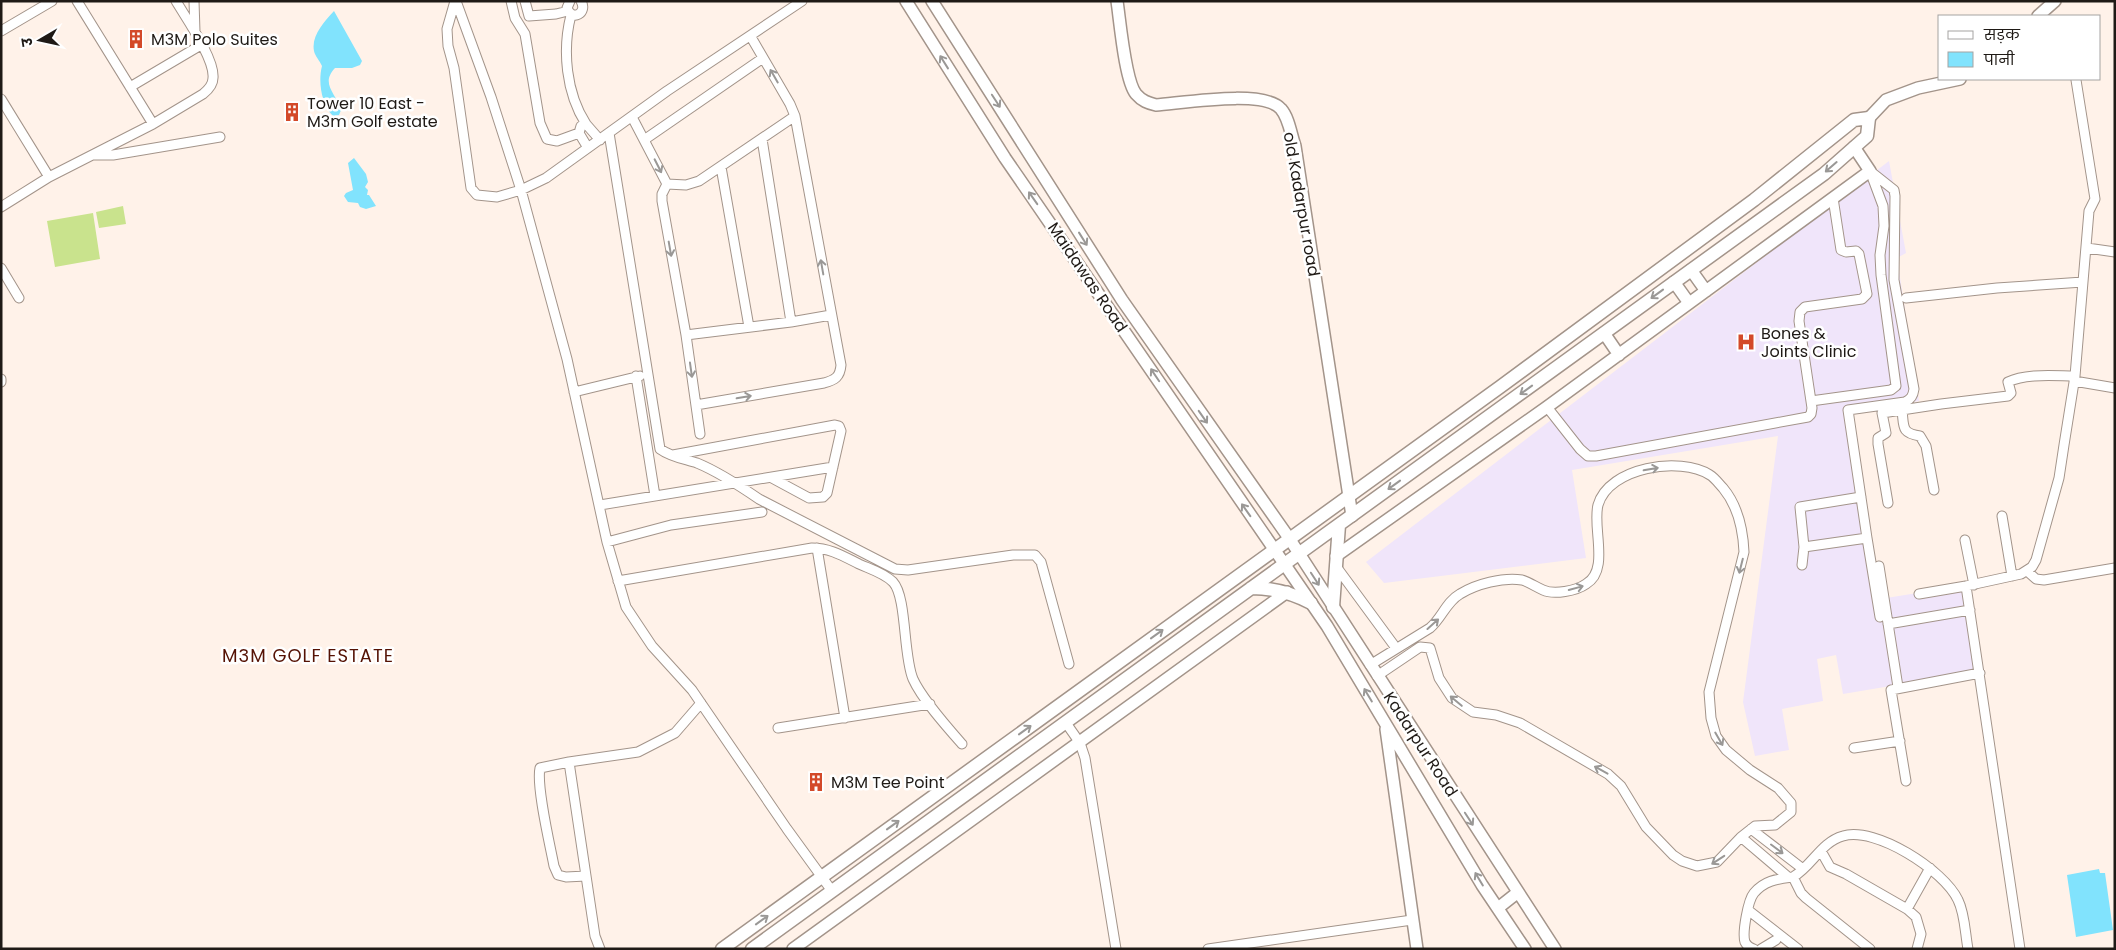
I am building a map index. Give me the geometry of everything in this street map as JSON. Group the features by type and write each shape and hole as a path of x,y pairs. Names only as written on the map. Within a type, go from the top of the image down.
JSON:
{"main road":[{"path":"722,949 1754,200 1854,120 1869,118 1867,136 1824,174 752,949"},
{"path":"1333,607 1339,525"},
{"path":"1251,588 1287,592 1311,603"}],"street":[{"path":"1,31 52,1"},
{"path":"77,1 153,124"},
{"path":"1,208 49,177 153,124 203,94 209,88 214,80 210,60 176,1"},
{"path":"194,1 195,32"},
{"path":"455,1 491,97 521,190 574,392 607,542 626,607 642,632 692,690 832,891"},
{"path":"455,1 447,29 448,46 454,68 471,188 477,195 497,197 521,190 546,178 667,91 751,37 802,1"},
{"path":"511,1 515,18 525,34 540,123 547,139 557,141 579,133"},
{"path":"525,1 529,16 569,13 577,16 582,13 584,8 580,1"},
{"path":"570,1 567,6 569,13 566,56 574,96 580,114 600,140"},
{"name":"Maidawas Road","path":"906,1 1005,158 1274,550"},
{"name":"Maidawas Road","path":"932,1 1122,300 1289,538"},
{"name":"old Kadarpur road","path":"1117,1 1129,78 1135,93 1145,102 1156,106 1250,98 1268,100 1281,109 1295,146 1352,516"},
{"path":"2039,15 2055,1"},
{"path":"696,405 836,380 840,372 841,365 795,116 751,37"},
{"path":"130,87 201,45"},
{"path":"644,140 763,58"},
{"path":"1869,118 1886,100 1918,88 1955,80"},
{"path":"1919,594 1970,586 2012,576 2027,571 2036,560 2057,485 2074,379 2090,208 2096,193 2076,80"},
{"path":"1,98 49,177"},
{"path":"667,184 686,185 698,181 795,116"},
{"path":"632,117 667,184"},
{"path":"586,124 581,126 579,133 588,148"},
{"path":"609,133 660,449 698,464 735,483 759,499 895,569 908,570 1013,555 1035,555 1041,562 1069,664"},
{"path":"92,155 113,154 220,137"},
{"path":"762,139 791,322"},
{"path":"1811,401 1891,390 1896,386 1880,266 1884,226 1883,206 1870,171 1854,147"},
{"path":"721,167 749,327"},
{"path":"1394,649 1336,560 1870,171"},
{"path":"1870,171 1894,190 1894,280 1914,389 1911,399 1905,402 1848,410 1880,617"},
{"path":"667,184 662,194 662,201 686,335 700,434"},
{"path":"1547,407 1580,449 1588,456 1808,417 1811,414 1811,401 1799,322 1800,312 1806,307 1865,298 1867,294 1860,254 1856,251 1846,252 1841,250 1833,198"},
{"path":"2087,248 2115,252"},
{"path":"1,268 19,298"},
{"path":"1691,270 1706,291"},
{"path":"1674,282 1689,303"},
{"path":"1906,298 1997,288 2083,282"},
{"path":"686,335 831,315"},
{"path":"1604,333 1619,355"},
{"path":"574,392 636,376 647,375"},
{"path":"636,376 655,496"},
{"path":"1888,503 1878,438 1886,433 1882,413 2008,396 2011,393 2008,382 2025,378 2074,379 2115,388"},
{"path":"1902,410 1904,430 1909,434 1920,436 1926,446 1934,490"},
{"path":"672,455 834,425 839,426 841,431 827,493 818,499 809,498 772,478"},
{"path":"600,506 833,467"},
{"path":"1370,665 1436,623 1449,604 1458,595 1480,586 1524,580 1549,592 1568,590 1585,585 1596,573 1598,564 1598,506 1605,492 1619,478 1644,470 1675,467 1696,469 1711,475 1731,497 1741,525 1744,552 1709,692 1713,726 1726,750 1750,770 1778,788 1791,803 1791,812 1775,825 1755,826 1741,837 1717,862 1697,866 1682,861 1674,855 1646,827 1621,786 1608,774 1520,723 1496,715 1473,712 1459,704 1444,688 1430,648 1420,647 1377,676"},
{"path":"1802,565 1804,547 1800,507 1861,497"},
{"path":"607,542 671,525 762,512"},
{"path":"2002,516 2012,576"},
{"name":"Kadarpur Road","path":"1289,538 1555,949"},
{"path":"1804,547 1867,538"},
{"path":"1965,540 1970,586 1970,610 2020,949"},
{"path":"618,581 817,548 833,551 885,576 894,583 899,595 909,668 914,680 930,704 962,744"},
{"path":"817,548 845,718"},
{"name":"Kadarpur Road","path":"1274,550 1311,603 1525,949"},
{"path":"1879,566 1898,687"},
{"path":"2027,571 2036,579 2044,580 2115,568"},
{"path":"793,949 1287,592"},
{"path":"1888,624 1970,610"},
{"path":"1906,781 1893,688 1980,673"},
{"path":"586,876 566,877 558,875 554,866 541,792 540,768 638,752 676,733 701,703"},
{"path":"778,728 930,704"},
{"path":"1066,723 1080,743 1087,768 1116,949"},
{"path":"1385,723 1417,949"},
{"path":"1854,748 1900,741"},
{"path":"569,762 595,936 600,949"},
{"path":"1751,829 1803,869"},
{"path":"1754,949 1749,948 1744,941 1744,928 1751,897 1764,884 1775,879 1791,877 1803,869 1835,838 1850,834 1863,834 1904,852 1930,868 1947,884 1959,902 1968,949"},
{"path":"1741,837 1791,877 1806,898 1870,949"},
{"path":"1821,851 1830,867 1907,909 1916,917 1920,926 1921,939 1917,949"},
{"path":"1907,909 1930,868"},
{"path":"1498,908 1517,892"},
{"path":"1748,910 1798,949"},
{"path":"1208,949 1412,920"},
{"path":"1761,949 1776,940"}],"shaded area":[{"path":"1889,161 1906,253 1897,258 1919,401 1846,415 1880,599 1961,586 1974,672 1843,694 1836,655 1817,659 1823,701 1782,709 1789,750 1755,756 1743,702 1778,436 1572,470 1586,558 1384,583 1366,562"}],"green space":[{"path":"123,206 126,224 99,228 96,212"},
{"path":"93,213 100,259 55,267 47,221"}],"water":[{"path":"334,11 362,61 360,65 352,68 335,68 331,74 329,84 341,110 339,115 333,116 323,99 320,78 322,66 315,53 314,40 319,30"},
{"path":"354,158 366,174 368,182 365,187 368,190 367,195 369,195 376,206 366,209 360,207 358,203 348,202 344,196 353,190 348,163"},
{"path":"2099,869 2100,873 2105,873 2113,930 2076,937 2067,875"}],"place":[{"name":"M3M Polo Suites","path":"136,39"},
{"name":"Tower 10 East - M3m Golf estate","path":"292,112"},
{"name":"Bones & Joints Clinic","path":"1746,342"},
{"name":"M3M Tee Point","path":"816,782"}],"district":[{"name":"M3M GOLF ESTATE","path":"308,656"}]}
